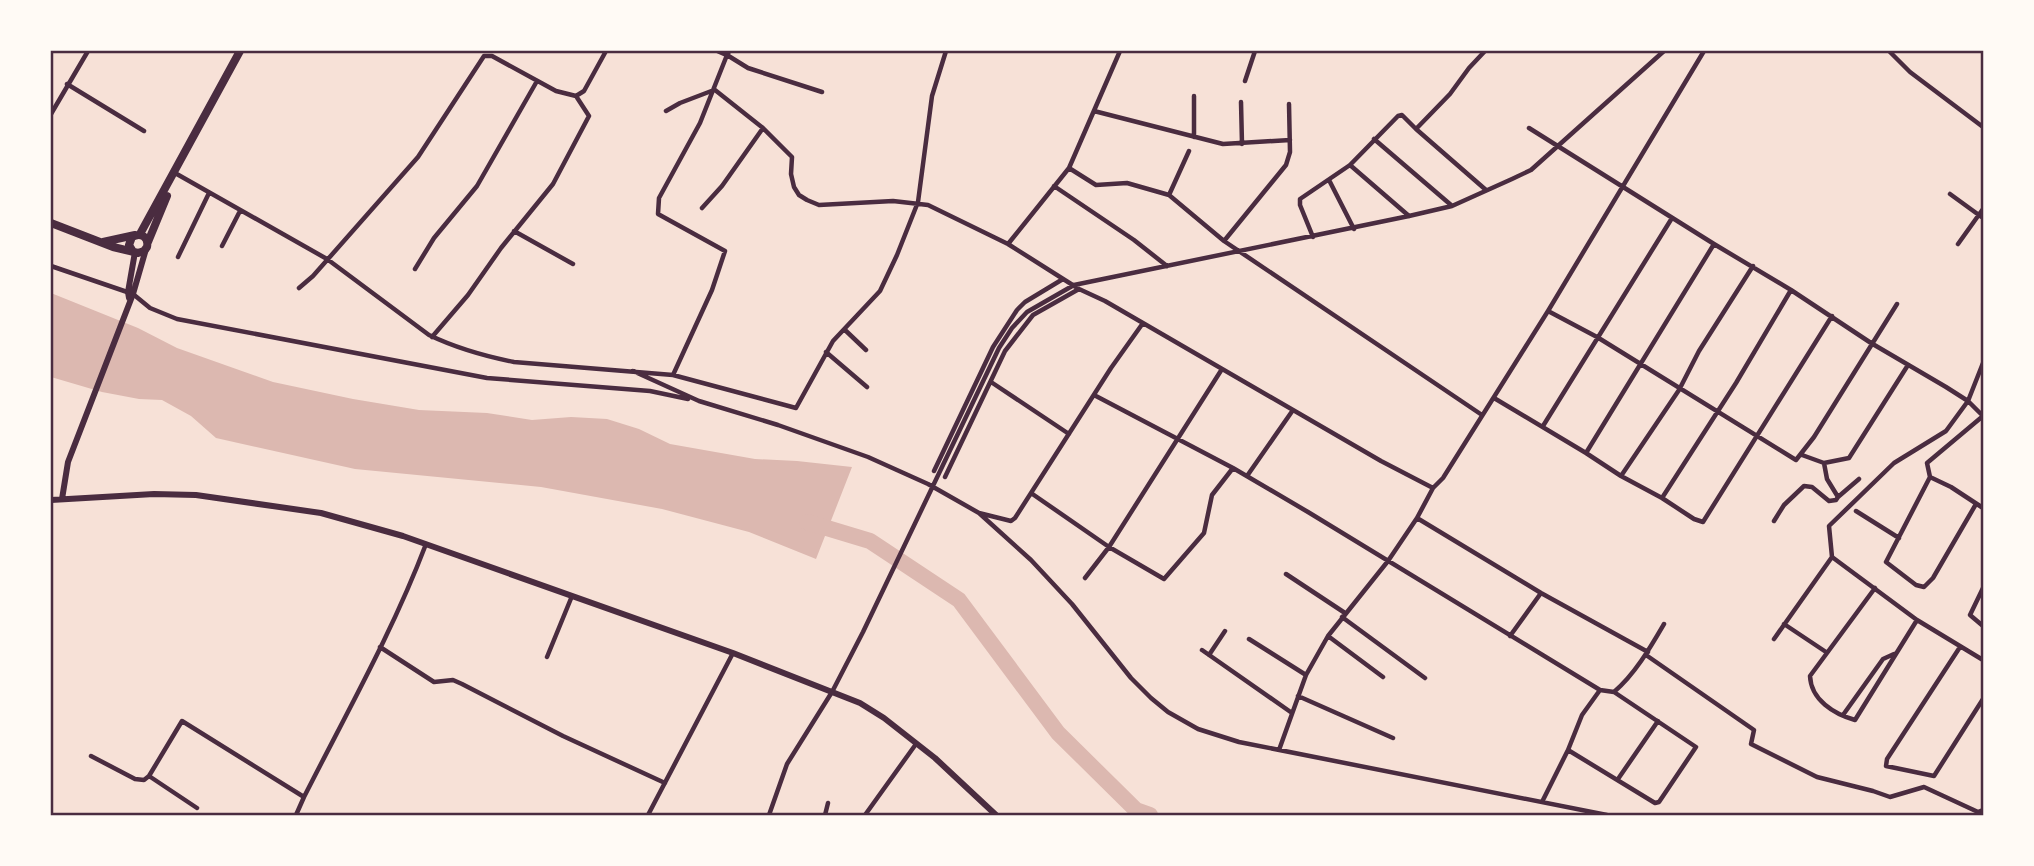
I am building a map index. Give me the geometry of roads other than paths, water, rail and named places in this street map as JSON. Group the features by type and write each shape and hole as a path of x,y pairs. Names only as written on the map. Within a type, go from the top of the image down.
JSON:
{"highway":[{"path":"133,251 129,242 137,235 174,173 240,51"},
{"path":"51,223 100,242 141,253 147,245 174,173"},
{"path":"100,242 137,235"},
{"path":"137,235 147,245"}],"main road":[{"path":"62,499 68,462 147,245"},
{"path":"129,297 133,251"},
{"path":"51,500 154,494 196,495 321,513 426,544 733,653 762,667 860,703 916,744 996,815"}],"street":[{"path":"51,114 88,51"},
{"path":"576,96 584,91 606,51"},
{"path":"718,51 728,53 748,68 822,92"},
{"path":"174,173 327,259 432,337 469,351 503,360 673,375 796,408 833,341 880,291 918,202 932,96 946,51"},
{"path":"1008,244 1069,168 1120,51"},
{"path":"1245,80 1255,51"},
{"path":"1416,129 1450,94 1485,51"},
{"path":"769,815 787,764 832,692 999,348 1012,328 1037,305 1074,285 1354,229 1452,205 1487,191 1531,170 1664,51"},
{"path":"1279,750 1306,675 1328,636 1388,561 1417,518 1433,488 1443,478 1704,51"},
{"path":"1889,51 1910,72 1983,127"},
{"path":"673,375 712,290 724,251 658,214 657,208 659,198 700,123 728,53"},
{"path":"299,288 418,157 481,59 484,56 492,56 556,91 576,96 589,113 552,184 468,295 432,337"},
{"path":"415,270 434,238 477,186 537,81"},
{"path":"67,84 145,131"},
{"path":"666,111 715,90"},
{"path":"715,90 763,128 791,156 794,187 799,195 818,205 918,202 945,212 1008,244 1079,289 1105,300 1433,488"},
{"path":"1194,96 1194,137"},
{"path":"1241,102 1242,144"},
{"path":"1224,241 1286,165 1290,152 1289,104"},
{"path":"1094,111 1223,144 1290,140"},
{"path":"1313,237 1299,201 1350,164 1400,115 1487,191"},
{"path":"702,208 722,186 763,128"},
{"path":"1529,128 1968,401 1983,416 1929,459 1927,468 1930,477 1887,564 1916,585 1924,587 1933,578 1976,504"},
{"path":"1374,139 1452,205"},
{"path":"1169,195 1189,151"},
{"path":"1350,164 1409,216"},
{"path":"1069,168 1096,186 1128,183 1169,195 1224,241 1482,415"},
{"path":"1329,180 1354,229"},
{"path":"1054,186 1134,240 1167,267"},
{"path":"178,257 209,193"},
{"path":"1950,194 1982,214 1958,244"},
{"path":"222,246 240,211"},
{"path":"1543,426 1672,218"},
{"path":"514,231 573,264"},
{"path":"1586,453 1714,244"},
{"path":"51,266 177,319 436,369 528,382 650,391 699,401 814,437 931,486 979,513 1031,560 1072,604 1130,678 1168,712 1198,729 1239,742 1607,815"},
{"path":"1621,477 1679,390 1699,351 1753,266"},
{"path":"934,471 1002,333 1025,302 1063,279"},
{"path":"945,477 1005,351 1024,324 1034,315 1079,289"},
{"path":"1662,498 1791,290"},
{"path":"1548,310 1796,460 1898,304"},
{"path":"1494,398 1543,426 1621,477 1700,522 1705,521 1832,316"},
{"path":"979,513 1011,521 1015,518 1143,323"},
{"path":"845,330 866,350"},
{"path":"826,352 867,387"},
{"path":"1774,639 1832,558 1828,531 1833,521 1894,463 1946,431 1968,401 1983,363"},
{"path":"1801,455 1824,463 1838,462 1851,456 1908,365"},
{"path":"1085,578 1109,547 1222,369"},
{"path":"633,372 699,401"},
{"path":"990,381 1069,434"},
{"path":"1094,395 1247,476 1600,690 1614,692 1696,747 1659,802 1655,803 1568,750"},
{"path":"1247,476 1293,410"},
{"path":"1824,463 1827,479 1838,496"},
{"path":"1031,493 1109,547 1164,579 1204,533 1212,495 1233,468"},
{"path":"1930,477 1951,486 1983,508"},
{"path":"1774,521 1784,505 1804,486 1812,487 1834,502 1860,479"},
{"path":"1856,511 1899,538"},
{"path":"1417,518 1647,653 1754,730 1751,744 1817,777 1890,797 1924,787 1978,812 1983,810"},
{"path":"296,815 380,647 426,544"},
{"path":"1832,558 1917,620 1983,660"},
{"path":"1286,573 1425,678"},
{"path":"1875,588 1810,676 1820,702 1853,720 1857,718 1917,620"},
{"path":"1983,588 1970,615 1983,626"},
{"path":"1510,636 1541,593"},
{"path":"547,657 572,596"},
{"path":"1614,692 1647,653 1664,624"},
{"path":"1784,624 1826,652"},
{"path":"1209,655 1225,631"},
{"path":"1328,636 1383,677"},
{"path":"1249,639 1306,675"},
{"path":"1960,646 1885,765 1934,776 1983,699"},
{"path":"380,647 434,682 453,680 563,736 665,783"},
{"path":"1202,650 1292,713"},
{"path":"648,815 733,653"},
{"path":"1843,715 1883,659 1894,654"},
{"path":"1542,802 1582,715 1600,690"},
{"path":"1298,696 1393,738"},
{"path":"90,756 141,780 149,776 182,721 304,797"},
{"path":"1618,779 1658,722"},
{"path":"865,815 916,744"},
{"path":"149,776 197,808"},
{"path":"824,815 828,803"}],"waterway":[{"path":"807,522 870,541 959,600 1058,733 1136,810 1150,815"}]}
